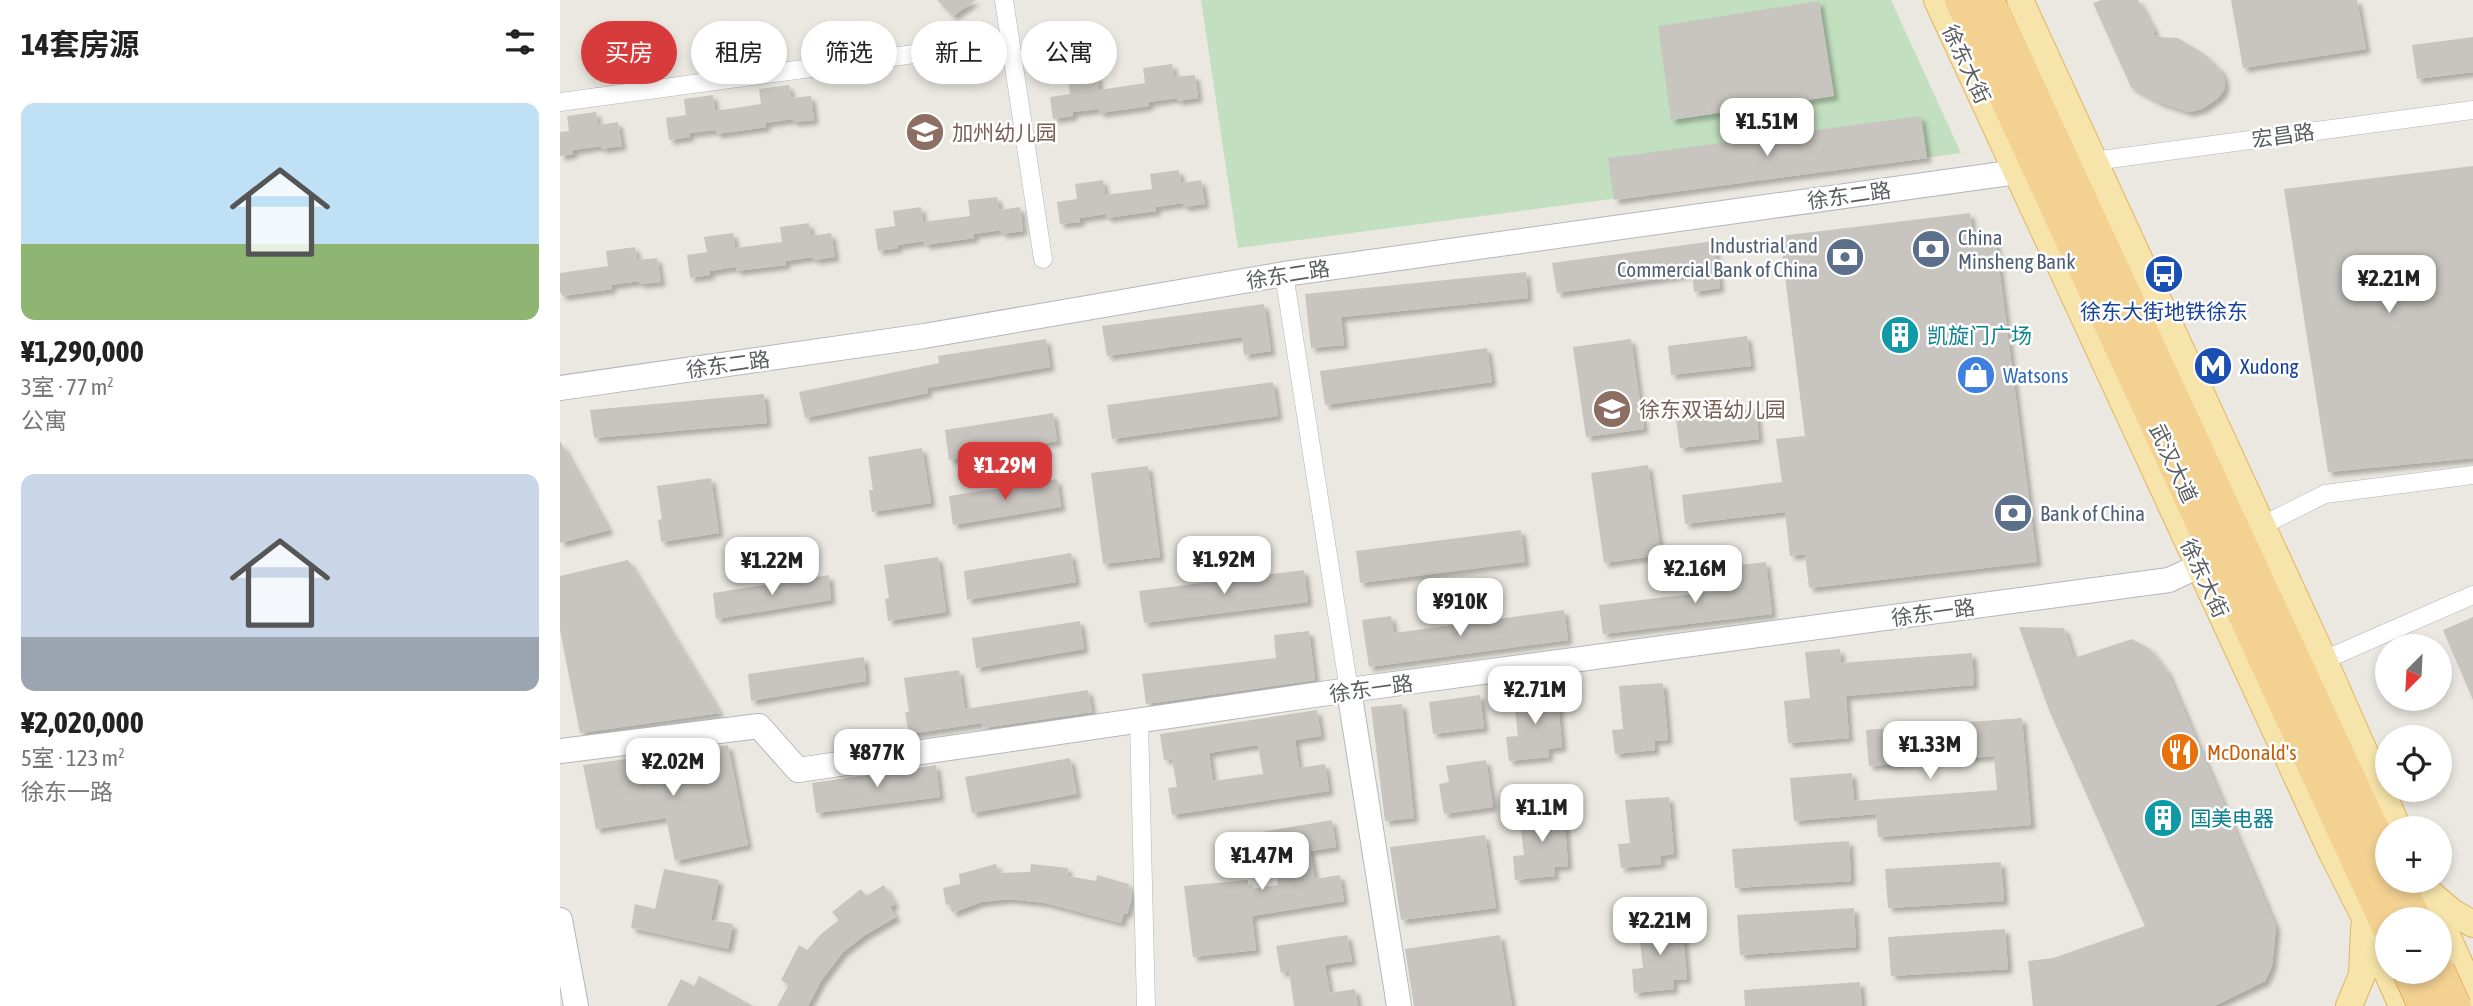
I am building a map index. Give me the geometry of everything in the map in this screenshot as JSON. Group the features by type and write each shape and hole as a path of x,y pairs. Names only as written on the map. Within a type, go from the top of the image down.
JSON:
{"highway":[{"name":"武汉大道","path":"1961,0 2375,919"},
{"name":"武汉大道","path":"1988,0 2375,834"},
{"path":"2455,1006 2463,978"},
{"path":"2406,1006 2407,984"}],"main road":[{"name":"徐东大街","path":"1937,0 2332,853 2375,919 2371,936 2375,944"},
{"path":"2020,0 2324,660 2393,816"},
{"path":"2421,897 2473,924"},
{"path":"2406,1006 2463,978 2421,897"},
{"path":"2349,1006 2362,975 2364,949 2375,919"},
{"name":"徐东大街","path":"2395,984 2406,1006"}],"street":[{"path":"1004,0 1044,259"},
{"path":"560,102 1010,41"},
{"name":"宏昌路","path":"2094,161 2473,110"},
{"name":"徐东二路","path":"560,388 924,336 1284,274 2017,172"},
{"path":"1284,274 1399,1006"},
{"path":"2261,526 2325,494 2473,475"},
{"name":"徐东一路","path":"560,751 760,726 798,770 1349,690 2169,580 2199,566"},
{"path":"2324,660 2473,595"},
{"path":"1139,721 1146,1006"},
{"path":"560,920 576,1006"}],"green space":[{"path":"1201,0 1891,0 1961,153 1238,248"}],"building":[{"path":"937,0 976,0 953,16"},
{"path":"2101,0 2138,0 2155,31 2153,34 2158,37 2178,38 2203,53 2221,70 2225,81 2224,90 2218,98 2202,109 2189,112 2159,102 2131,87 2093,3"},
{"path":"2231,0 2357,0 2366,49 2243,68"},
{"path":"1819,1 1834,96 1671,120 1658,26"},
{"path":"2473,37 2473,72 2417,79 2412,45"},
{"path":"1172,64 1174,77 1195,75 1198,98 1149,102 1149,106 1100,113 1099,109 1073,112 1073,116 1053,119 1050,97 1070,94 1069,84 1098,84 1099,90 1145,83 1143,68"},
{"path":"789,85 791,98 811,96 814,120 793,122 793,119 765,123 766,127 716,134 716,130 689,133 690,137 669,140 666,118 686,115 684,99 713,95 715,111 761,104 759,89"},
{"path":"596,112 598,125 618,122 622,146 573,150 573,154 560,156 560,132 569,131 567,116"},
{"path":"1921,116 1927,158 1614,200 1608,158"},
{"path":"2473,166 2473,458 2328,472 2284,189"},
{"path":"1179,170 1181,183 1201,180 1205,204 1184,207 1183,203 1156,207 1156,211 1107,218 1106,214 1080,218 1080,222 1060,224 1057,202 1077,199 1075,184 1103,180 1105,195 1152,189 1150,174"},
{"path":"997,197 999,210 1020,207 1023,231 1002,234 1001,230 974,234 974,238 925,245 924,241 878,251 875,229 895,226 893,211 921,207 923,222 970,216 968,200"},
{"name":"凯旋门广场","path":"1970,213 1973,238 1995,236 2037,562 1809,588 1805,554 1790,556 1785,512 1685,524 1682,495 1782,482 1776,439 1805,436 1780,236"},
{"path":"809,223 811,236 831,233 835,257 814,260 813,257 785,261 786,265 736,271 736,267 710,271 710,275 690,278 687,255 707,252 704,237 733,233 735,248 782,242 780,227"},
{"path":"1714,241 1720,288 1694,292 1692,274 1557,293 1552,263"},
{"path":"635,247 637,260 657,258 661,282 640,284 639,281 611,285 612,289 563,296 560,292 560,273 608,266 606,251"},
{"path":"1526,272 1528,298 1341,317 1344,345 1311,348 1305,294"},
{"path":"1264,304 1271,351 1244,355 1242,337 1107,356 1102,326"},
{"path":"1747,336 1751,366 1671,375 1668,346"},
{"path":"1046,339 1050,367 927,388 928,393 805,418 799,392 939,363 938,356"},
{"path":"1631,339 1644,429 1586,437 1573,347"},
{"path":"1487,348 1492,382 1325,405 1320,371"},
{"path":"1273,382 1278,416 1112,439 1107,405"},
{"path":"764,394 767,423 594,438 590,410"},
{"path":"1756,409 1759,439 1680,448 1676,419"},
{"path":"1053,413 1057,441 949,460 945,430"},
{"path":"560,441 609,530 560,543"},
{"path":"922,448 931,503 872,512 869,490 873,490 868,457"},
{"path":"1648,465 1661,555 1604,563 1591,473"},
{"path":"1148,466 1160,557 1103,564 1091,473"},
{"path":"711,478 719,533 661,542 658,520 662,519 657,486"},
{"path":"1057,479 1061,507 953,525 949,496"},
{"path":"1521,530 1525,562 1360,583 1356,551"},
{"path":"1071,553 1076,582 967,600 964,571"},
{"path":"938,557 946,612 888,621 885,599 889,598 884,565"},
{"path":"628,560 720,713 580,733 560,630 560,576"},
{"path":"1766,562 1772,614 1603,634 1599,605 1733,589 1730,566"},
{"path":"1304,570 1308,602 1144,623 1139,591"},
{"path":"829,575 831,600 716,619 713,593"},
{"path":"1564,610 1568,640 1369,667 1362,620 1391,616 1394,633"},
{"path":"2473,617 2473,700 2452,651 2452,634 2445,634 2443,630"},
{"path":"1080,621 1084,649 976,668 972,638"},
{"name":"国美电器","path":"2019,627 2064,628 2074,658 2132,639 2150,649 2167,671 2276,927 2272,966 2265,981 2214,1006 2033,1006 2028,961 2053,958 2145,926 2049,710"},
{"path":"1309,631 1315,680 1146,704 1142,674 1276,658 1274,635"},
{"path":"1840,649 1841,663 1972,653 1974,685 1846,696 1849,738 1788,743 1784,701 1810,698 1805,652"},
{"path":"864,657 866,681 751,701 748,674"},
{"path":"959,670 965,709 1088,690 1092,712 983,728 982,723 909,734 904,678"},
{"path":"1663,683 1668,740 1654,741 1655,750 1615,754 1612,730 1623,729 1619,686"},
{"path":"1557,691 1562,747 1548,749 1549,757 1509,761 1506,737 1518,736 1513,694"},
{"path":"1480,695 1484,728 1433,734 1429,702"},
{"path":"1402,704 1414,818 1385,821 1371,707"},
{"path":"1317,710 1321,736 1295,740 1299,768 1325,764 1329,791 1172,815 1168,788 1177,787 1172,759 1164,760 1160,734","holes":["1258,746 1263,774 1213,781 1209,753"]},
{"path":"2022,718 2031,825 1878,837 1876,814 1794,821 1790,778 1852,773 1854,801 1997,790 1994,756 1869,766 1866,730"},
{"path":"728,745 748,845 675,861 666,818 596,829 583,765"},
{"path":"1070,758 1077,794 972,813 965,777"},
{"path":"1486,760 1493,807 1444,814 1439,784 1449,782 1446,766"},
{"path":"936,765 940,797 816,813 812,783"},
{"path":"1669,797 1674,854 1660,856 1661,864 1621,868 1618,844 1630,843 1625,800"},
{"path":"1564,809 1568,866 1554,867 1555,876 1515,880 1513,856 1524,855 1519,812"},
{"path":"1332,820 1336,847 1310,851 1315,879 1340,875 1344,901 1252,916 1256,950 1193,957 1184,886 1248,880 1249,889 1278,885 1274,857 1265,858 1261,832"},
{"path":"1485,835 1496,908 1401,920 1390,847"},
{"path":"1849,841 1851,881 1735,888 1732,849"},
{"path":"2001,862 2004,901 1888,908 1885,869"},
{"path":"996,864 999,873 1030,872 1031,864 1068,868 1067,876 1096,881 1097,875 1129,884 1132,898 1127,914 1124,913 1121,923 1045,903 1009,899 981,902 952,913 950,904 946,905 943,888 960,884 959,874"},
{"path":"664,869 719,880 711,920 733,924 728,949 631,928 635,904 655,909"},
{"path":"884,885 895,904 890,907 896,917 843,952 821,981 808,1006 777,1006 789,985 781,980 799,945 807,950 839,920 832,912 861,889 866,896"},
{"path":"1854,908 1856,947 1740,955 1737,915"},
{"path":"1682,922 1687,979 1673,980 1674,989 1634,993 1632,969 1643,968 1638,925"},
{"path":"2005,929 2008,969 1891,976 1888,937"},
{"path":"1347,935 1352,961 1325,965 1330,993 1355,989 1358,1006 1294,1006 1289,971 1281,973 1276,946"},
{"path":"1500,935 1512,1006 1414,1006 1405,949"},
{"path":"699,976 753,1006 667,1006 681,979 694,986"},
{"path":"1860,982 1862,1006 1745,1006 1744,990"}],"place":[{"name":"加州幼儿园","path":"925,132"},
{"name":"China Minsheng Bank","path":"1931,249"},
{"name":"Industrial and Commercial Bank of China","path":"1845,257"},
{"name":"徐东大街地铁徐东","path":"2164,274"},
{"name":"凯旋门广场","path":"1900,335"},
{"name":"Xudong","path":"2213,366"},
{"name":"Watsons","path":"1976,375"},
{"name":"徐东双语幼儿园","path":"1612,409"},
{"name":"Bank of China","path":"2013,513"},
{"name":"McDonald's","path":"2180,752"},
{"name":"国美电器","path":"2163,818"}]}
